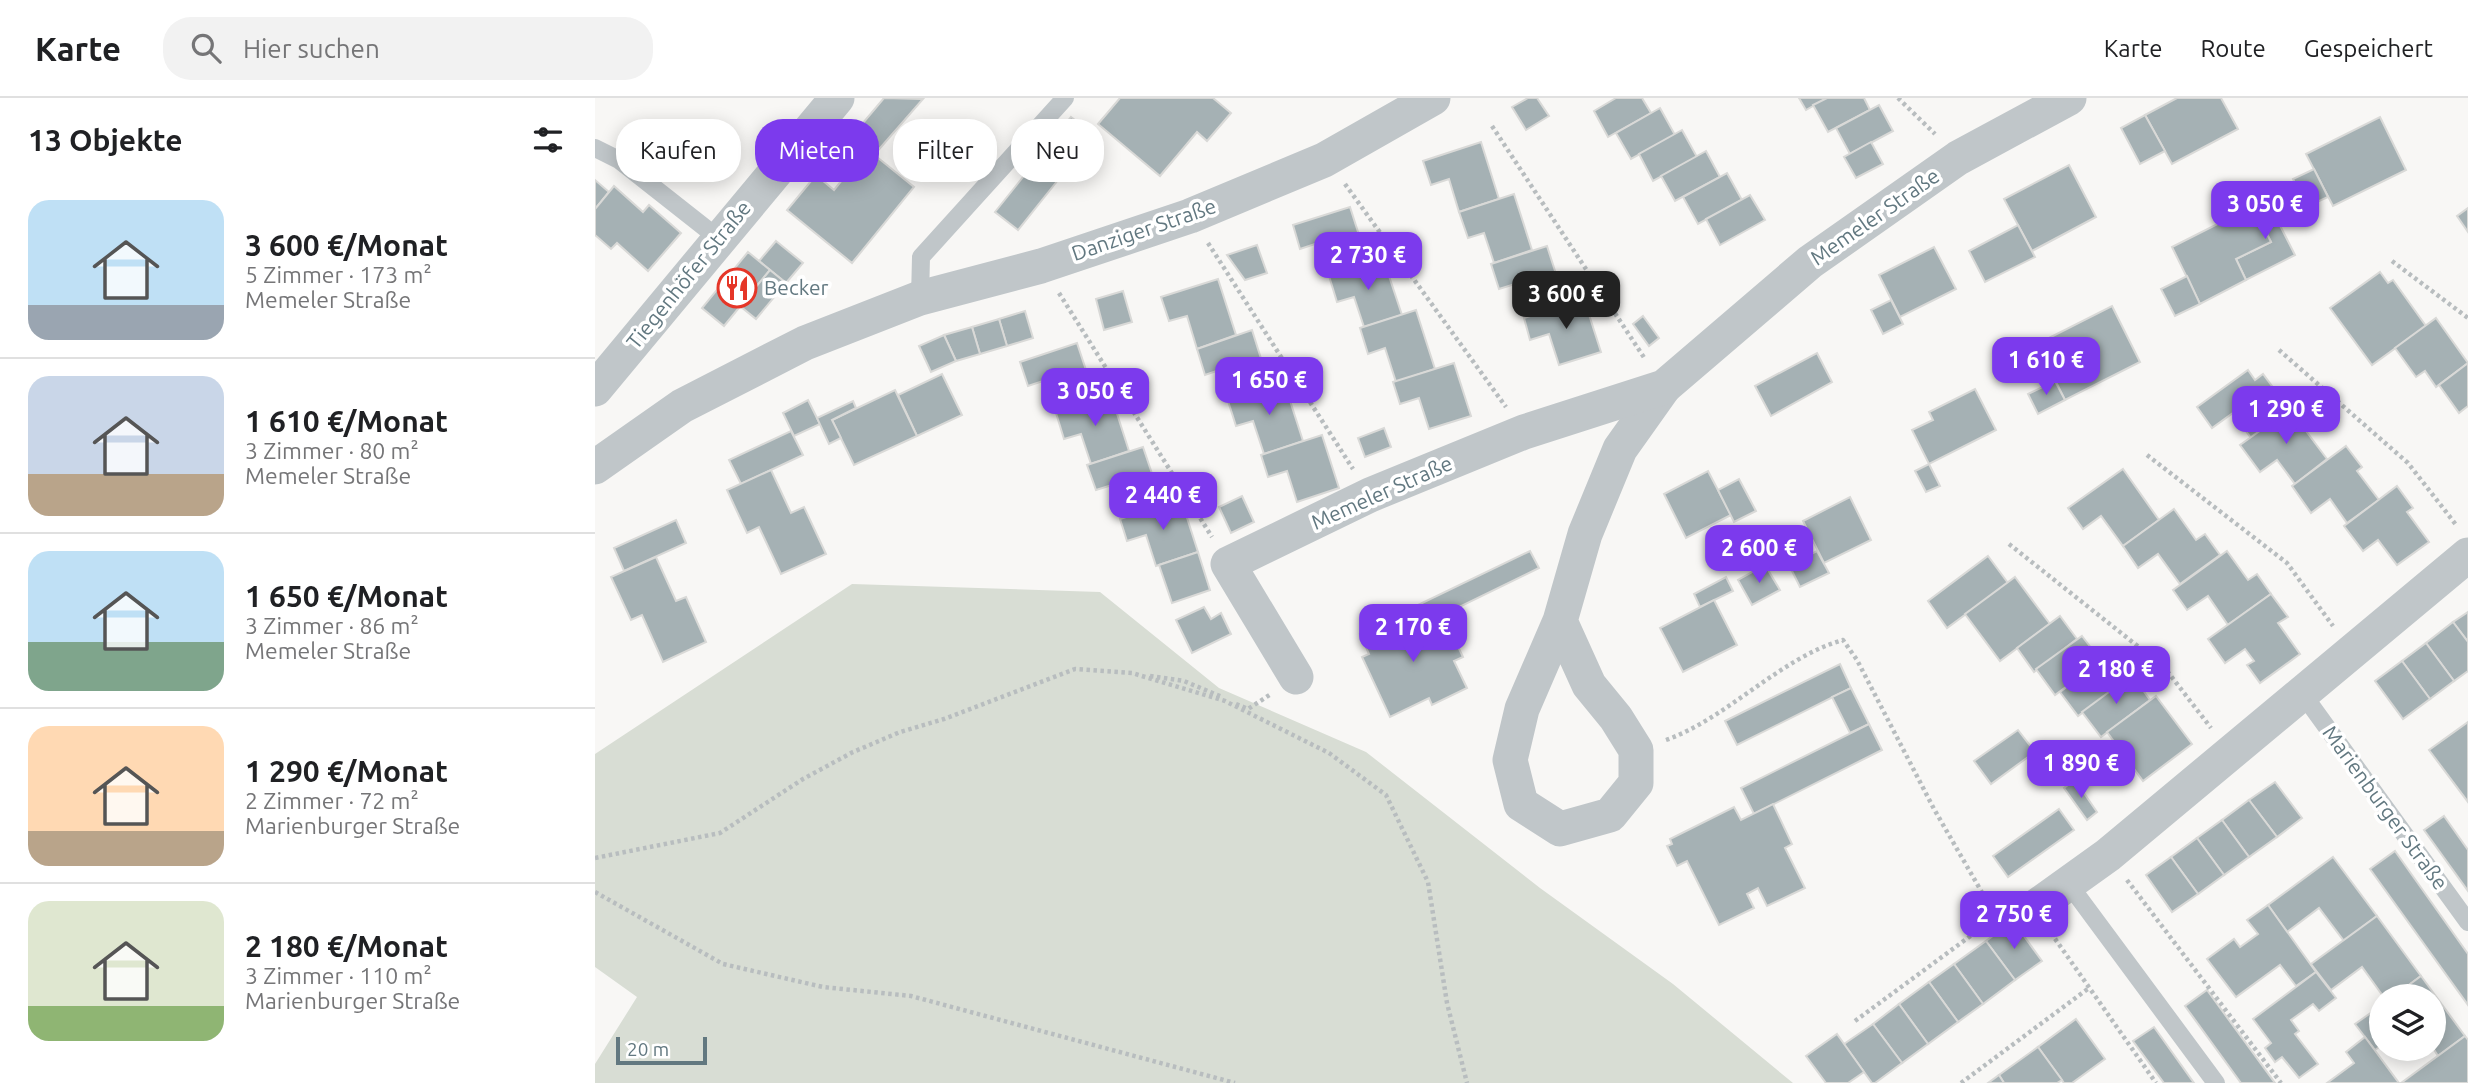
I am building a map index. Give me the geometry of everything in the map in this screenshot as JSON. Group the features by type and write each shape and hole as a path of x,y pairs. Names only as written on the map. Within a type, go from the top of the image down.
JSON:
{"street":[{"name":"Tiegenhöfer Straße","path":"595,389 837,98"},
{"name":"Danziger Straße","path":"595,467 682,406 805,343 921,298 1041,266 1190,216 1324,160 1433,98"},
{"name":"Memeler Straße","path":"1560,621 1589,685 1616,718 1636,750 1636,783 1610,815 1560,829 1521,804 1510,760 1522,709 1560,621 1585,534 1620,449 1664,387 1810,262 1958,158 2069,98"},
{"name":"Memeler Straße","path":"1229,564 1370,495 1524,432 1664,387"},
{"path":"2034,908 2108,855 2351,652 2464,543"},
{"path":"1229,564 1296,677"}],"lane":[{"path":"921,298 921,257 1065,98"},
{"path":"595,148 619,160 718,238"},
{"name":"Marienburger Straße","path":"2302,693 2468,922"},
{"path":"2068,883 2216,1083"}],"path":[{"path":"1898,98 1958,158"},
{"path":"1492,126 1664,387"},
{"path":"1358,199 1524,432"},
{"path":"1213,252 1370,495"},
{"path":"2392,261 2468,318"},
{"path":"1073,314 1229,564"},
{"path":"2279,350 2408,463 2464,543"},
{"path":"2147,455 2287,563 2351,652"},
{"path":"2009,544 2164,667 2230,752"},
{"path":"1674,737 1777,676 1818,647 1843,640 1857,660 1934,809 1984,896 2014,904 1854,1021"},
{"path":"595,858 720,833 803,779 853,752 900,732 944,719 1075,669 1132,673 1184,681 1248,709 1296,677"},
{"path":"1132,673 1226,701 1329,753 1386,795 1428,882 1447,1003 1467,1083"},
{"path":"2108,855 2281,1083"},
{"path":"595,892 723,964 823,987 911,996 1235,1083"},
{"path":"2034,908 2156,1083"},
{"path":"1961,1083 2088,988"}],"shaded area":[{"path":"852,584 1100,592 1219,688 1366,752 1540,888 1673,984 1793,1083 595,1083 595,1064 637,997 595,967 595,754"}],"building":[{"path":"884,98 923,99 906,119 893,119 893,133 879,149 879,119 866,119"},
{"path":"1120,98 1213,98 1231,113 1207,141 1197,132 1160,176 1104,129 1102,119"},
{"path":"1528,98 1537,98 1549,116 1526,130 1512,107"},
{"path":"1616,98 1642,98 1651,113 1608,137 1594,111"},
{"path":"1799,98 1827,98 1806,110"},
{"path":"1827,98 1864,98 1870,110 1828,132 1813,105"},
{"path":"2177,98 2221,98 2238,129 2172,164 2145,115"},
{"path":"1879,105 1893,131 1850,154 1836,128"},
{"path":"1660,108 1675,135 1631,159 1616,133"},
{"path":"2145,115 2165,151 2140,164 2121,128"},
{"path":"2380,117 2406,170 2333,206 2306,154"},
{"path":"1682,130 1697,157 1653,181 1639,154"},
{"path":"1481,142 1499,199 1459,212 1449,179 1431,185 1423,161"},
{"path":"1871,142 1883,164 1856,178 1844,157"},
{"path":"1706,151 1720,177 1675,201 1661,176"},
{"path":"879,159 893,170 893,182 908,182 914,187 852,263 787,210 810,182 824,182 834,190 840,182 879,182"},
{"path":"2069,165 2096,217 2032,251 2004,199"},
{"path":"2314,169 2328,197 2306,207 2293,179"},
{"path":"1727,173 1742,200 1698,224 1683,197"},
{"path":"595,180 609,192 595,209"},
{"path":"1019,182 1056,182 1018,230 995,212"},
{"path":"614,186 643,212 649,205 681,233 648,271 617,243 611,249 595,235 595,209"},
{"path":"2263,192 2295,255 2246,280 2236,259 2271,242 2253,206 2243,211 2240,204"},
{"path":"1514,194 1532,250 1494,263 1484,233 1468,238 1459,212"},
{"path":"1750,195 1765,220 1720,245 1706,219"},
{"path":"2253,206 2271,242 2236,259 2246,280 2200,304 2172,247"},
{"path":"1350,207 1368,263 1329,276 1318,243 1300,249 1293,225"},
{"path":"2468,208 2468,232 2457,216"},
{"path":"2018,225 2035,257 1985,282 1969,251"},
{"path":"776,241 803,263 786,283 759,261"},
{"path":"1257,245 1267,273 1245,280 1227,255"},
{"path":"1547,246 1566,305 1526,317 1515,284 1499,289 1491,264"},
{"path":"1934,247 1956,289 1900,317 1879,275"},
{"name":"Becker","path":"748,252 770,270 724,326 702,308"},
{"path":"1383,258 1402,315 1364,327 1354,297 1337,302 1329,276"},
{"path":"770,270 786,283 756,319 740,306"},
{"path":"2380,272 2388,283 2393,280 2426,326 2372,365 2330,308"},
{"path":"2187,276 2200,304 2175,316 2161,289"},
{"path":"1218,279 1236,335 1197,349 1187,316 1169,321 1161,297"},
{"path":"1123,291 1132,322 1104,330 1096,299"},
{"path":"1584,299 1601,352 1559,365 1549,334 1530,340 1524,318"},
{"path":"1891,300 1903,324 1883,334 1871,310"},
{"path":"2112,306 2140,362 2065,400 2037,344"},
{"path":"1416,310 1435,369 1396,382 1385,348 1368,354 1360,328"},
{"path":"1025,311 1033,338 1007,346 999,319"},
{"path":"1643,316 1659,338 1649,346 1633,324"},
{"path":"2436,318 2468,363 2436,387 2425,371 2416,377 2395,348"},
{"path":"999,319 1007,346 980,354 972,327"},
{"path":"972,327 980,354 956,361 944,335"},
{"path":"1252,330 1270,387 1232,399 1222,369 1205,375 1197,349"},
{"path":"944,335 956,361 931,372 919,346"},
{"path":"1077,343 1096,400 1056,413 1046,380 1028,386 1020,362"},
{"path":"1817,353 1832,382 1771,416 1755,386"},
{"path":"1454,363 1471,416 1429,429 1419,398 1400,404 1393,382"},
{"path":"2468,363 2468,406 2459,413 2439,385"},
{"path":"2248,370 2255,380 2263,374 2289,409 2251,438 2233,413 2212,428 2197,407"},
{"path":"942,374 962,415 917,436 898,395"},
{"path":"2055,381 2065,400 2038,414 2028,394"},
{"path":"1284,382 1303,441 1264,454 1253,421 1236,426 1228,401"},
{"path":"1975,389 1996,430 1929,464 1912,430 1933,420 1929,412"},
{"path":"895,390 917,436 854,465 832,420"},
{"path":"1111,395 1129,451 1091,464 1081,434 1064,439 1056,413"},
{"path":"808,400 820,424 794,436 783,413"},
{"path":"853,401 856,408 832,420 841,438 829,444 817,418"},
{"path":"2296,405 2312,426 2306,431 2327,459 2295,484 2277,460 2260,472 2240,445"},
{"path":"1384,428 1391,447 1365,457 1358,438"},
{"path":"791,431 803,455 741,484 729,460"},
{"path":"1322,435 1339,488 1297,502 1287,471 1268,477 1261,455"},
{"path":"2346,446 2362,467 2357,471 2379,500 2347,523 2330,499 2311,513 2292,486"},
{"path":"1143,447 1163,506 1123,518 1112,485 1096,490 1087,465"},
{"path":"1929,464 1940,486 1926,492 1915,471"},
{"path":"2123,469 2159,520 2123,546 2101,516 2083,529 2068,508"},
{"path":"771,470 791,513 804,507 826,554 781,574 759,527 747,533 727,490"},
{"path":"1708,471 1731,515 1686,538 1664,494"},
{"path":"1739,479 1756,511 1734,522 1718,490"},
{"path":"2397,486 2413,508 2407,512 2429,542 2397,565 2378,540 2363,551 2344,526"},
{"path":"1242,496 1254,522 1231,533 1219,507"},
{"path":"1850,497 1871,540 1824,563 1803,521"},
{"path":"1181,499 1198,552 1156,566 1146,535 1127,541 1120,519"},
{"path":"2174,509 2196,540 2205,534 2220,555 2180,584 2158,554 2138,568 2123,546"},
{"path":"676,520 686,543 624,571 614,548"},
{"path":"1530,551 1539,568 1400,636 1391,618"},
{"path":"1817,551 1829,573 1800,587 1789,565"},
{"path":"2227,551 2248,580 2257,574 2271,594 2228,625 2208,596 2187,610 2173,590"},
{"path":"1198,552 1210,590 1172,603 1159,565"},
{"path":"1988,556 2008,583 1947,628 1928,601"},
{"path":"656,557 676,601 686,597 706,642 663,662 642,615 631,620 611,577"},
{"path":"1765,565 1780,590 1752,605 1738,580"},
{"path":"1726,577 1733,591 1700,607 1694,594"},
{"path":"2015,577 2050,624 2000,661 1965,614"},
{"path":"2271,594 2288,617 2278,623 2300,654 2260,683 2247,665 2254,661 2245,649 2225,663 2208,639"},
{"path":"1714,600 1737,645 1683,672 1660,628"},
{"path":"1204,607 1211,619 1221,613 1231,634 1192,653 1176,620"},
{"path":"2468,612 2468,642 2453,622"},
{"path":"1443,615 1463,657 1454,661 1467,688 1432,705 1429,698 1390,717 1362,657 1369,654 1360,634 1391,618 1400,636"},
{"path":"2060,616 2077,639 2034,672 2017,648"},
{"path":"2453,622 2468,642 2468,671 2454,681 2426,643"},
{"path":"2082,636 2101,661 2055,695 2036,669"},
{"path":"2426,643 2454,681 2430,699 2402,661"},
{"path":"2107,657 2125,681 2078,716 2060,692"},
{"path":"2402,661 2430,699 2403,719 2375,681"},
{"path":"1840,664 1851,688 1737,745 1725,721"},
{"path":"2132,675 2150,700 2101,737 2082,712"},
{"path":"1851,688 1869,724 1850,733 1832,697"},
{"path":"2156,696 2192,744 2143,781 2107,732"},
{"path":"2468,722 2468,802 2429,750"},
{"path":"1869,724 1882,750 1754,814 1741,788"},
{"path":"2018,730 2035,752 1991,784 1974,761"},
{"path":"2075,780 2097,812 2087,820 2064,788"},
{"path":"2275,782 2302,818 2277,837 2249,800"},
{"path":"2249,800 2277,837 2249,857 2222,820"},
{"path":"1773,804 1792,844 1785,848 1805,888 1767,906 1758,888 1747,894 1754,908 1719,925 1687,861 1677,866 1667,846 1672,844 1670,839 1734,807 1741,820"},
{"path":"2059,809 2074,830 2008,877 1993,856"},
{"path":"2444,816 2468,850 2468,891 2424,830"},
{"path":"2222,820 2249,857 2224,875 2197,838"},
{"path":"2197,838 2224,875 2198,894 2171,857"},
{"path":"2395,851 2468,954 2468,1005 2370,869"},
{"path":"2171,857 2198,894 2172,912 2146,875"},
{"path":"2333,857 2377,916 2344,941 2319,908 2287,932 2268,905"},
{"path":"2268,905 2316,972 2296,986 2280,965 2236,997 2207,959 2234,939 2240,947 2258,934 2247,920"},
{"path":"2377,916 2421,976 2410,984 2374,984 2362,967 2331,990 2311,964"},
{"path":"2013,921 2042,961 2015,980 1986,941"},
{"path":"1986,941 2015,980 1983,1004 1954,964"},
{"path":"1954,964 1983,1004 1958,1022 1929,982"},
{"path":"2316,972 2336,998 2319,1011 2313,1004 2291,1020 2299,1031 2295,1034 2318,1064 2299,1078 2282,1057 2275,1062 2265,1048 2271,1043 2253,1019"},
{"path":"2421,976 2427,984 2410,984"},
{"path":"1929,982 1958,1022 1928,1044 1899,1004"},
{"path":"2207,990 2275,1083 2241,1083 2185,1006"},
{"path":"1899,1004 1928,1044 1902,1063 1873,1024"},
{"path":"2446,1010 2465,1036 2446,1050"},
{"path":"2369,1014 2369,1042 2355,1024"},
{"path":"2076,1019 2105,1059 2072,1083 2064,1083 2038,1047"},
{"path":"1873,1024 1902,1063 1875,1083 1872,1083 1844,1044"},
{"path":"2154,1027 2194,1083 2164,1083 2133,1041"},
{"path":"1837,1034 1864,1072 1848,1083 1826,1083 1806,1056"},
{"path":"2465,1036 2468,1040 2468,1083 2401,1083 2431,1061 2446,1061 2446,1050"},
{"path":"2365,1037 2369,1042 2369,1061 2383,1061 2399,1083 2327,1083 2354,1063 2346,1052"},
{"path":"2038,1047 2062,1080 2057,1083 2004,1083 1999,1075"},
{"path":"1999,1075 2004,1083 1988,1083"}],"place":[{"name":"Becker","path":"737,288"}]}
